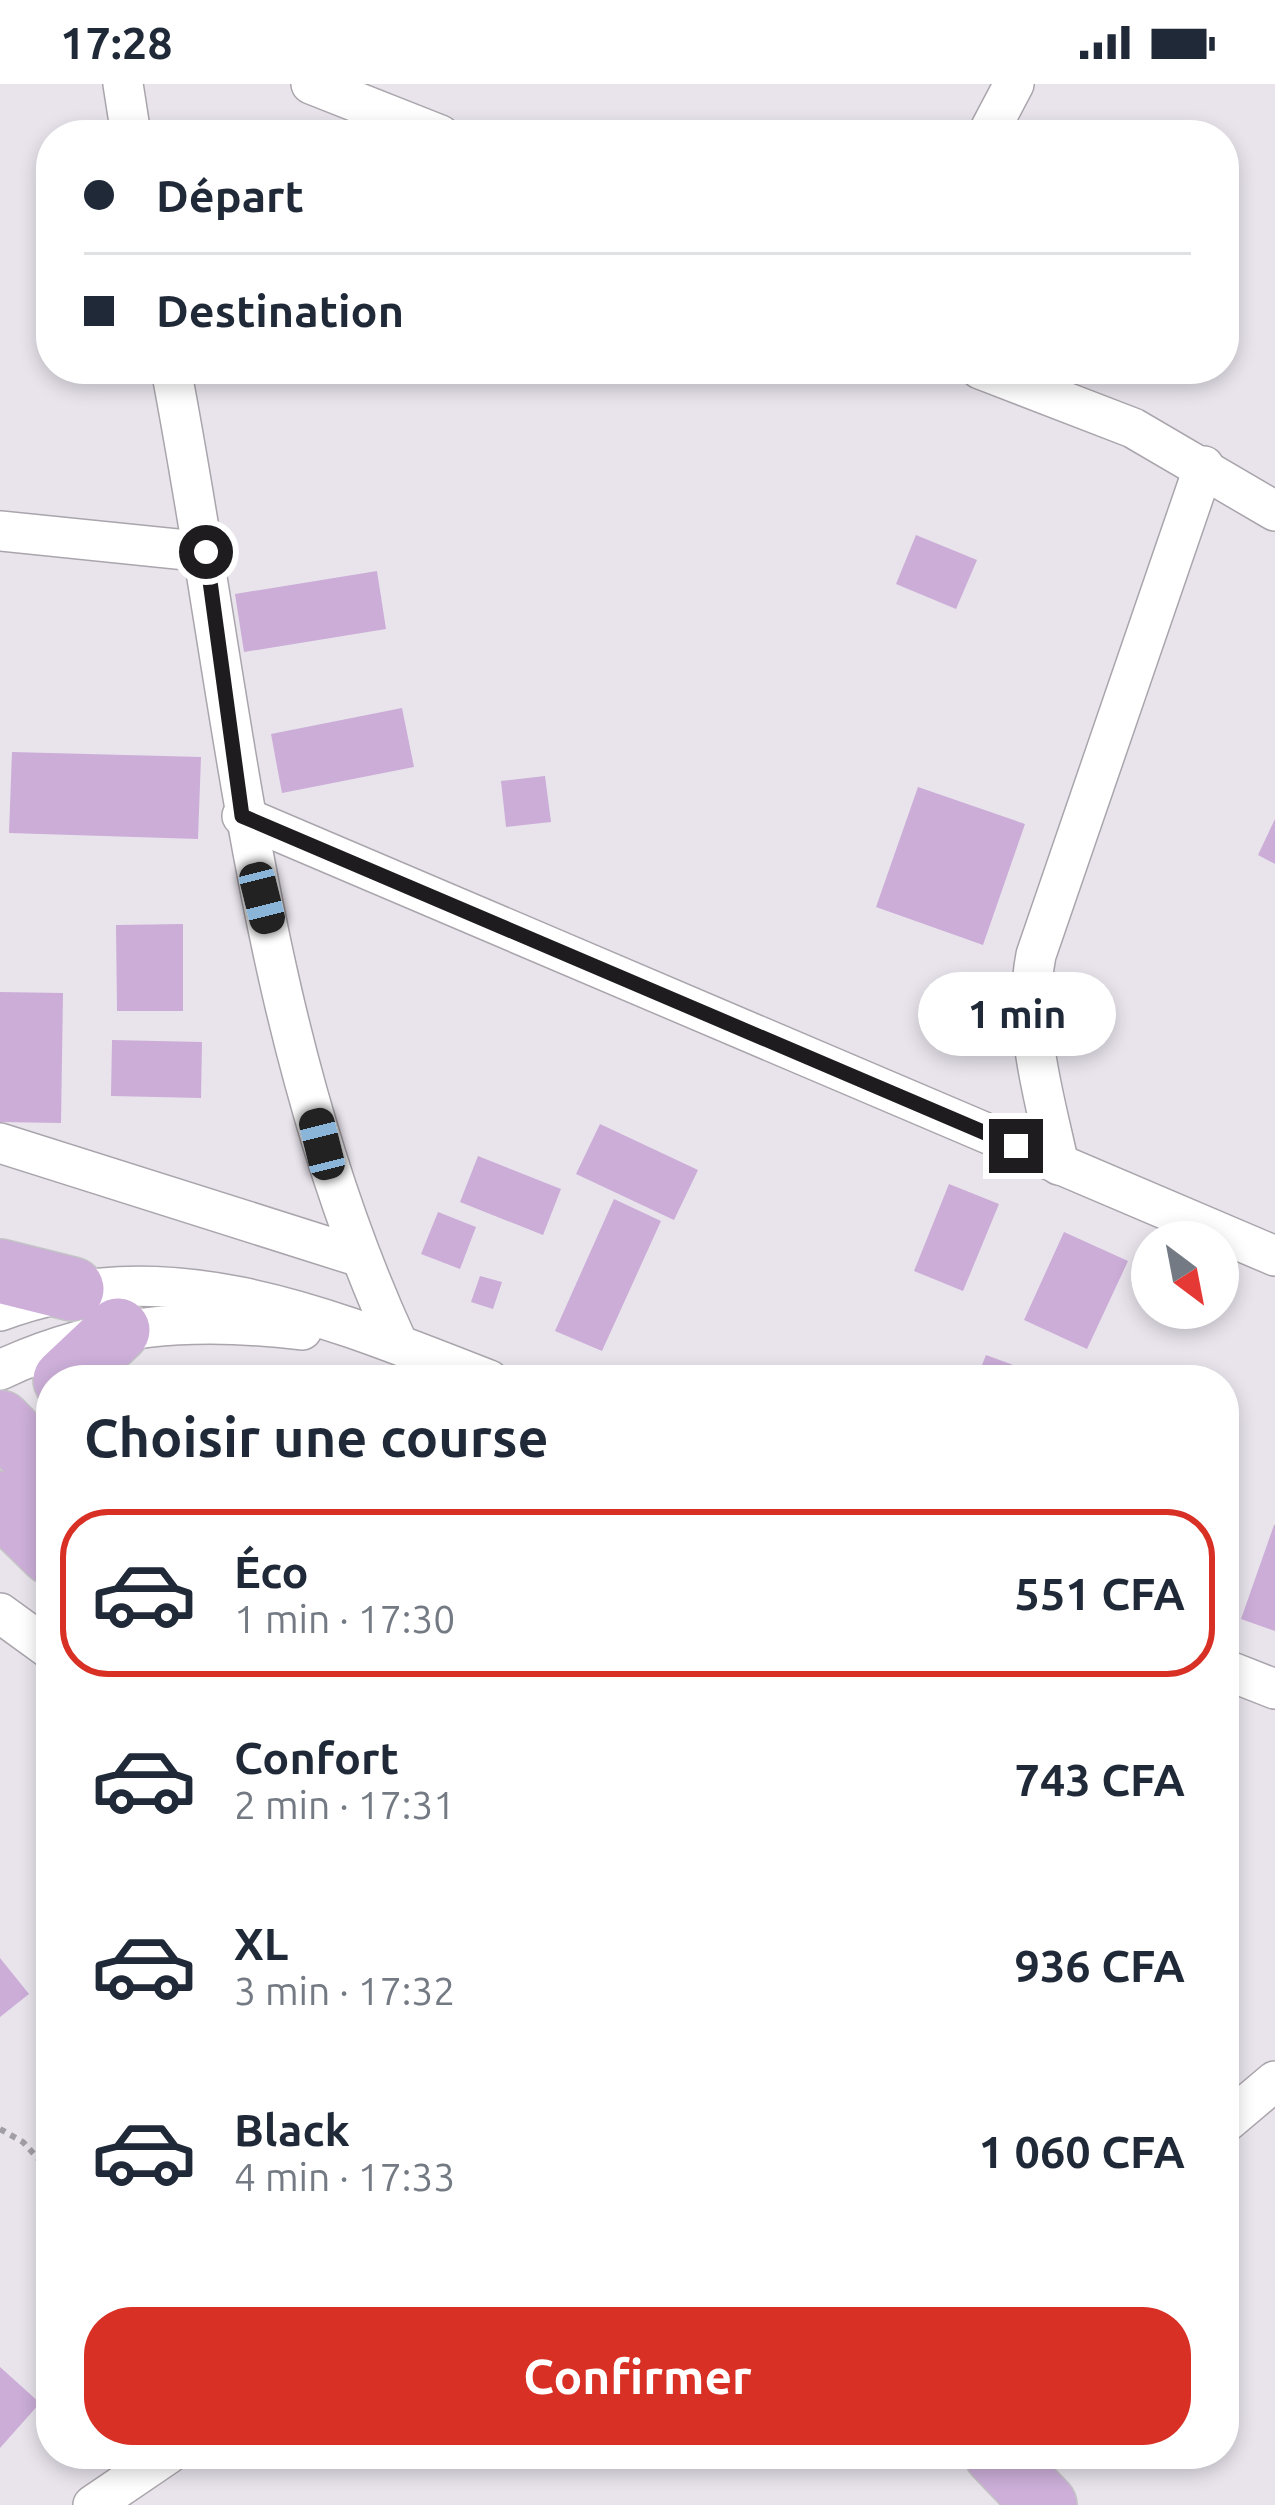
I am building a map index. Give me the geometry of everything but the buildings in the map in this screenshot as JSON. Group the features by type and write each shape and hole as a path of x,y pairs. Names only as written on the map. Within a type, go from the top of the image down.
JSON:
{"main road":[{"path":"0,1271 95,1309 71,1365"},
{"path":"28,1455 36,1489"},
{"path":"1010,2469 1045,2505"}],"street":[{"path":"123,84 129,120"},
{"path":"311,84 402,120"},
{"path":"995,120 1014,84"},
{"path":"174,384 206,552 242,816 322,1144 357,1256 391,1342"},
{"path":"1019,384 1132,428 1204,466 1275,512"},
{"path":"1058,1165 1031,1035 1029,990 1036,955 1204,466"},
{"path":"0,531 206,552"},
{"path":"242,816 1275,1256"},
{"path":"0,1143 357,1256"},
{"path":"0,1370 37,1353 127,1284 222,1289 450,1365"},
{"path":"0,1311 95,1309 391,1342"},
{"path":"0,1613 36,1639"},
{"path":"1239,1675 1275,1689"},
{"path":"1239,2111 1275,2080"},
{"path":"93,2505 146,2469"}],"path":[{"path":"0,2129 36,2156"}],"route":[{"path":"206,552 242,816 1016,1146"}]}
